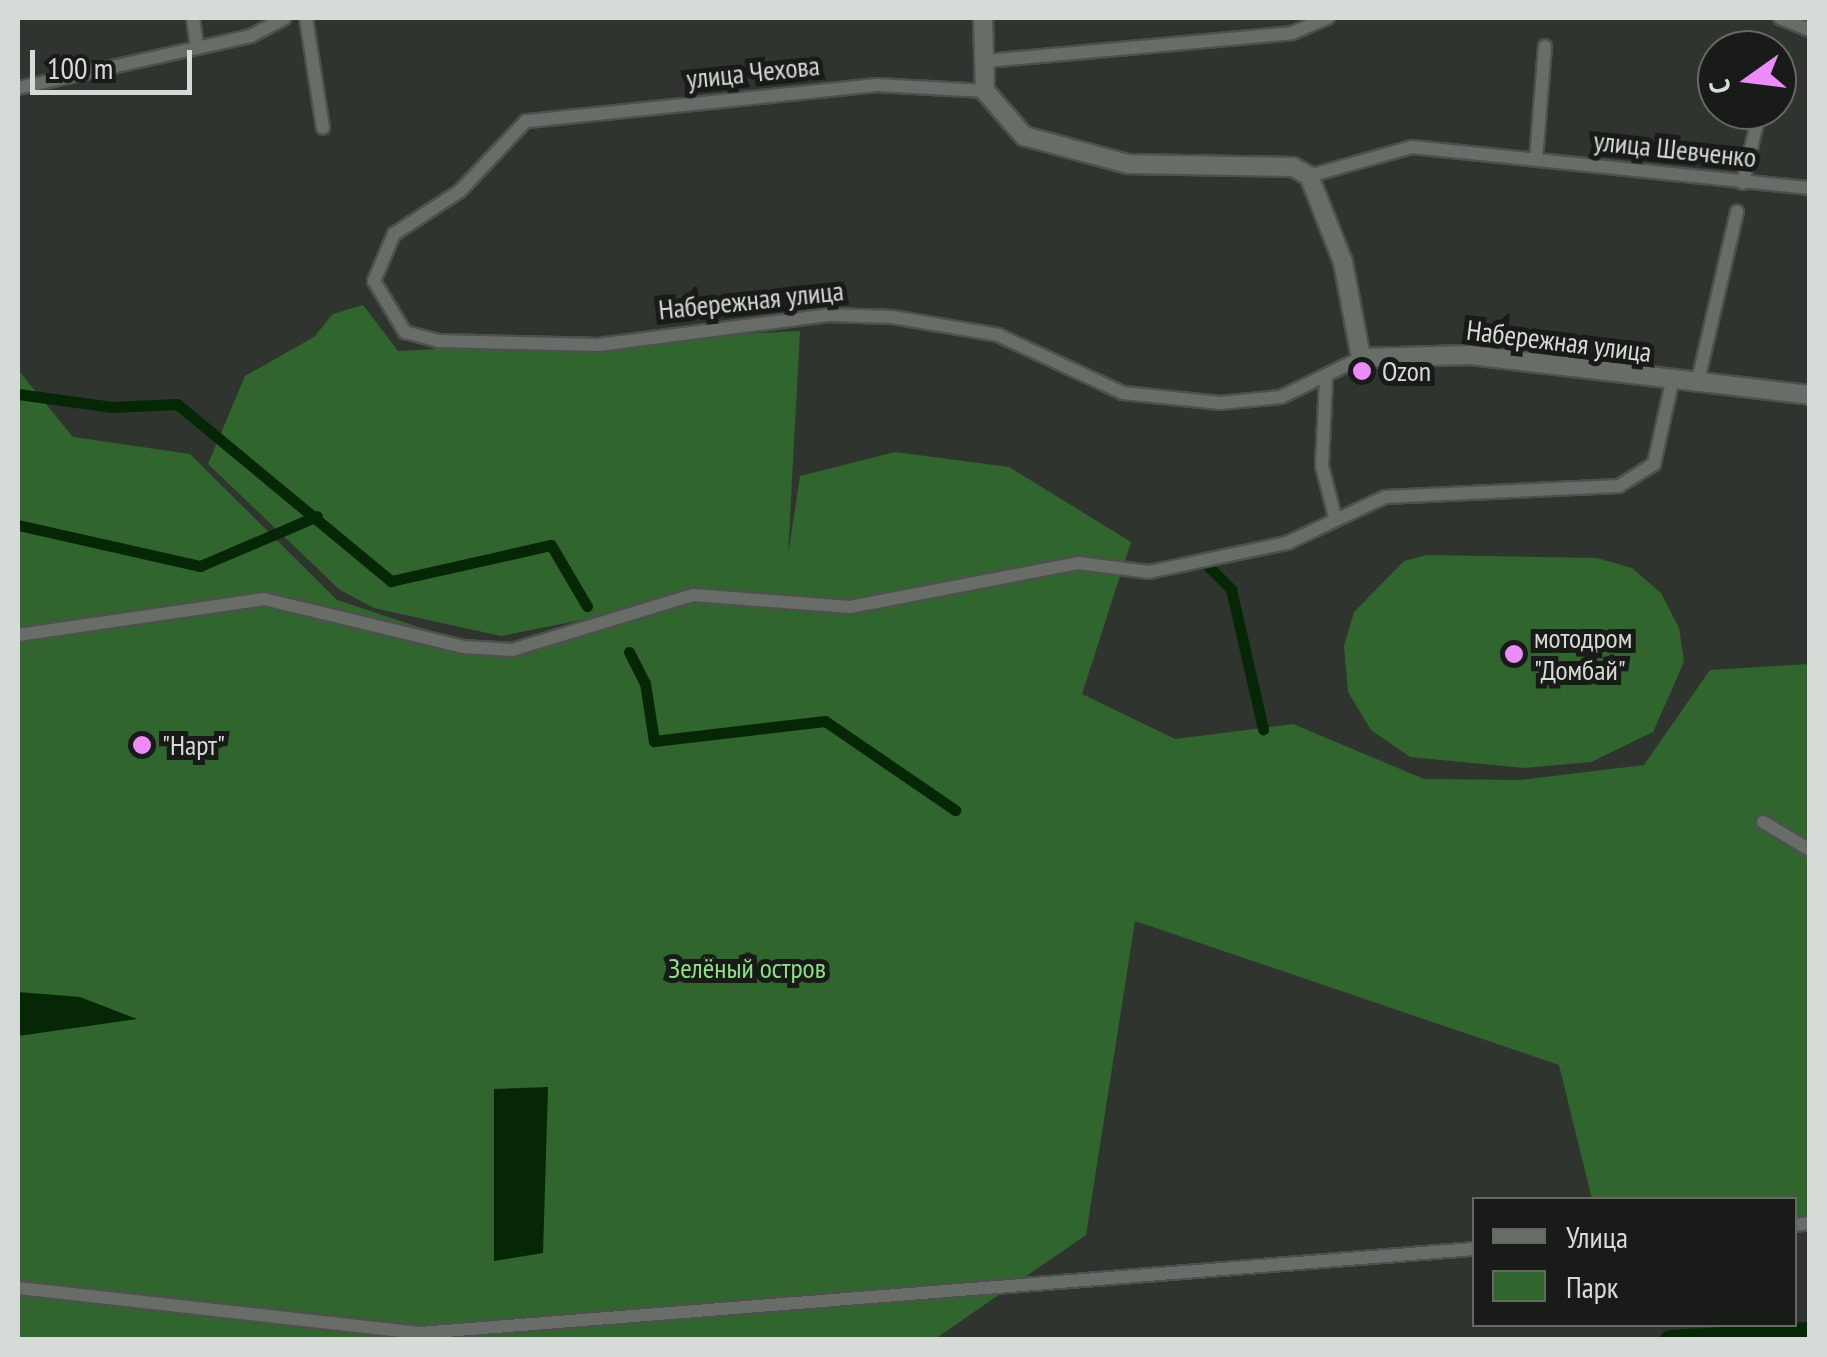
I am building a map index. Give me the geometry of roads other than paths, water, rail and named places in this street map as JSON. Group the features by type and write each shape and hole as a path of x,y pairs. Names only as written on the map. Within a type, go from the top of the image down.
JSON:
{"street":[{"path":"193,18 197,48"},
{"path":"18,88 251,36 285,18"},
{"path":"306,18 323,128"},
{"path":"983,18 986,91 1024,136 1077,154 1172,169 1293,168 1309,176 1342,262 1361,358"},
{"path":"986,61 1292,34 1328,18"},
{"path":"1780,18 1810,30"},
{"path":"1536,160 1545,46"},
{"name":"улица Чехова","path":"405,332 387,310 374,265 394,234 460,191 526,121 877,85 986,91"},
{"path":"1743,183 1755,130"},
{"name":"улица Шевченко","path":"1309,176 1412,148 1810,188"},
{"path":"1697,385 1736,212"},
{"name":"Набережная улица","path":"405,332 438,341 598,345 828,314 892,318 998,334 1123,393 1220,403 1280,397 1326,380 1361,358 1470,355 1697,385 1810,395"},
{"path":"1326,380 1322,466 1335,517"},
{"name":"Набережная улица","path":"18,635 264,599 464,647 512,650 693,595 850,607 1078,563 1149,572 1287,543 1335,517 1424,491 1619,486 1654,464 1672,382"},
{"path":"1763,822 1810,850"},
{"path":"18,1288 420,1333 1472,1250"}],"waterway":[{"path":"18,394 112,407 177,404 391,581 551,545 587,606"},
{"path":"18,525 200,566 317,516"},
{"path":"1207,565 1231,589 1263,729"},
{"path":"629,652 645,683 654,741 825,721 955,810"},
{"path":"1670,1340 1810,1332"}],"place":[{"name":"Ozon","path":"1362,371"},
{"name":"мотодром \"Домбай\"","path":"1514,654"},
{"name":"\"Нарт\"","path":"142,745"}],"park label":[{"name":"Зелёный остров","path":"747,968"}]}
